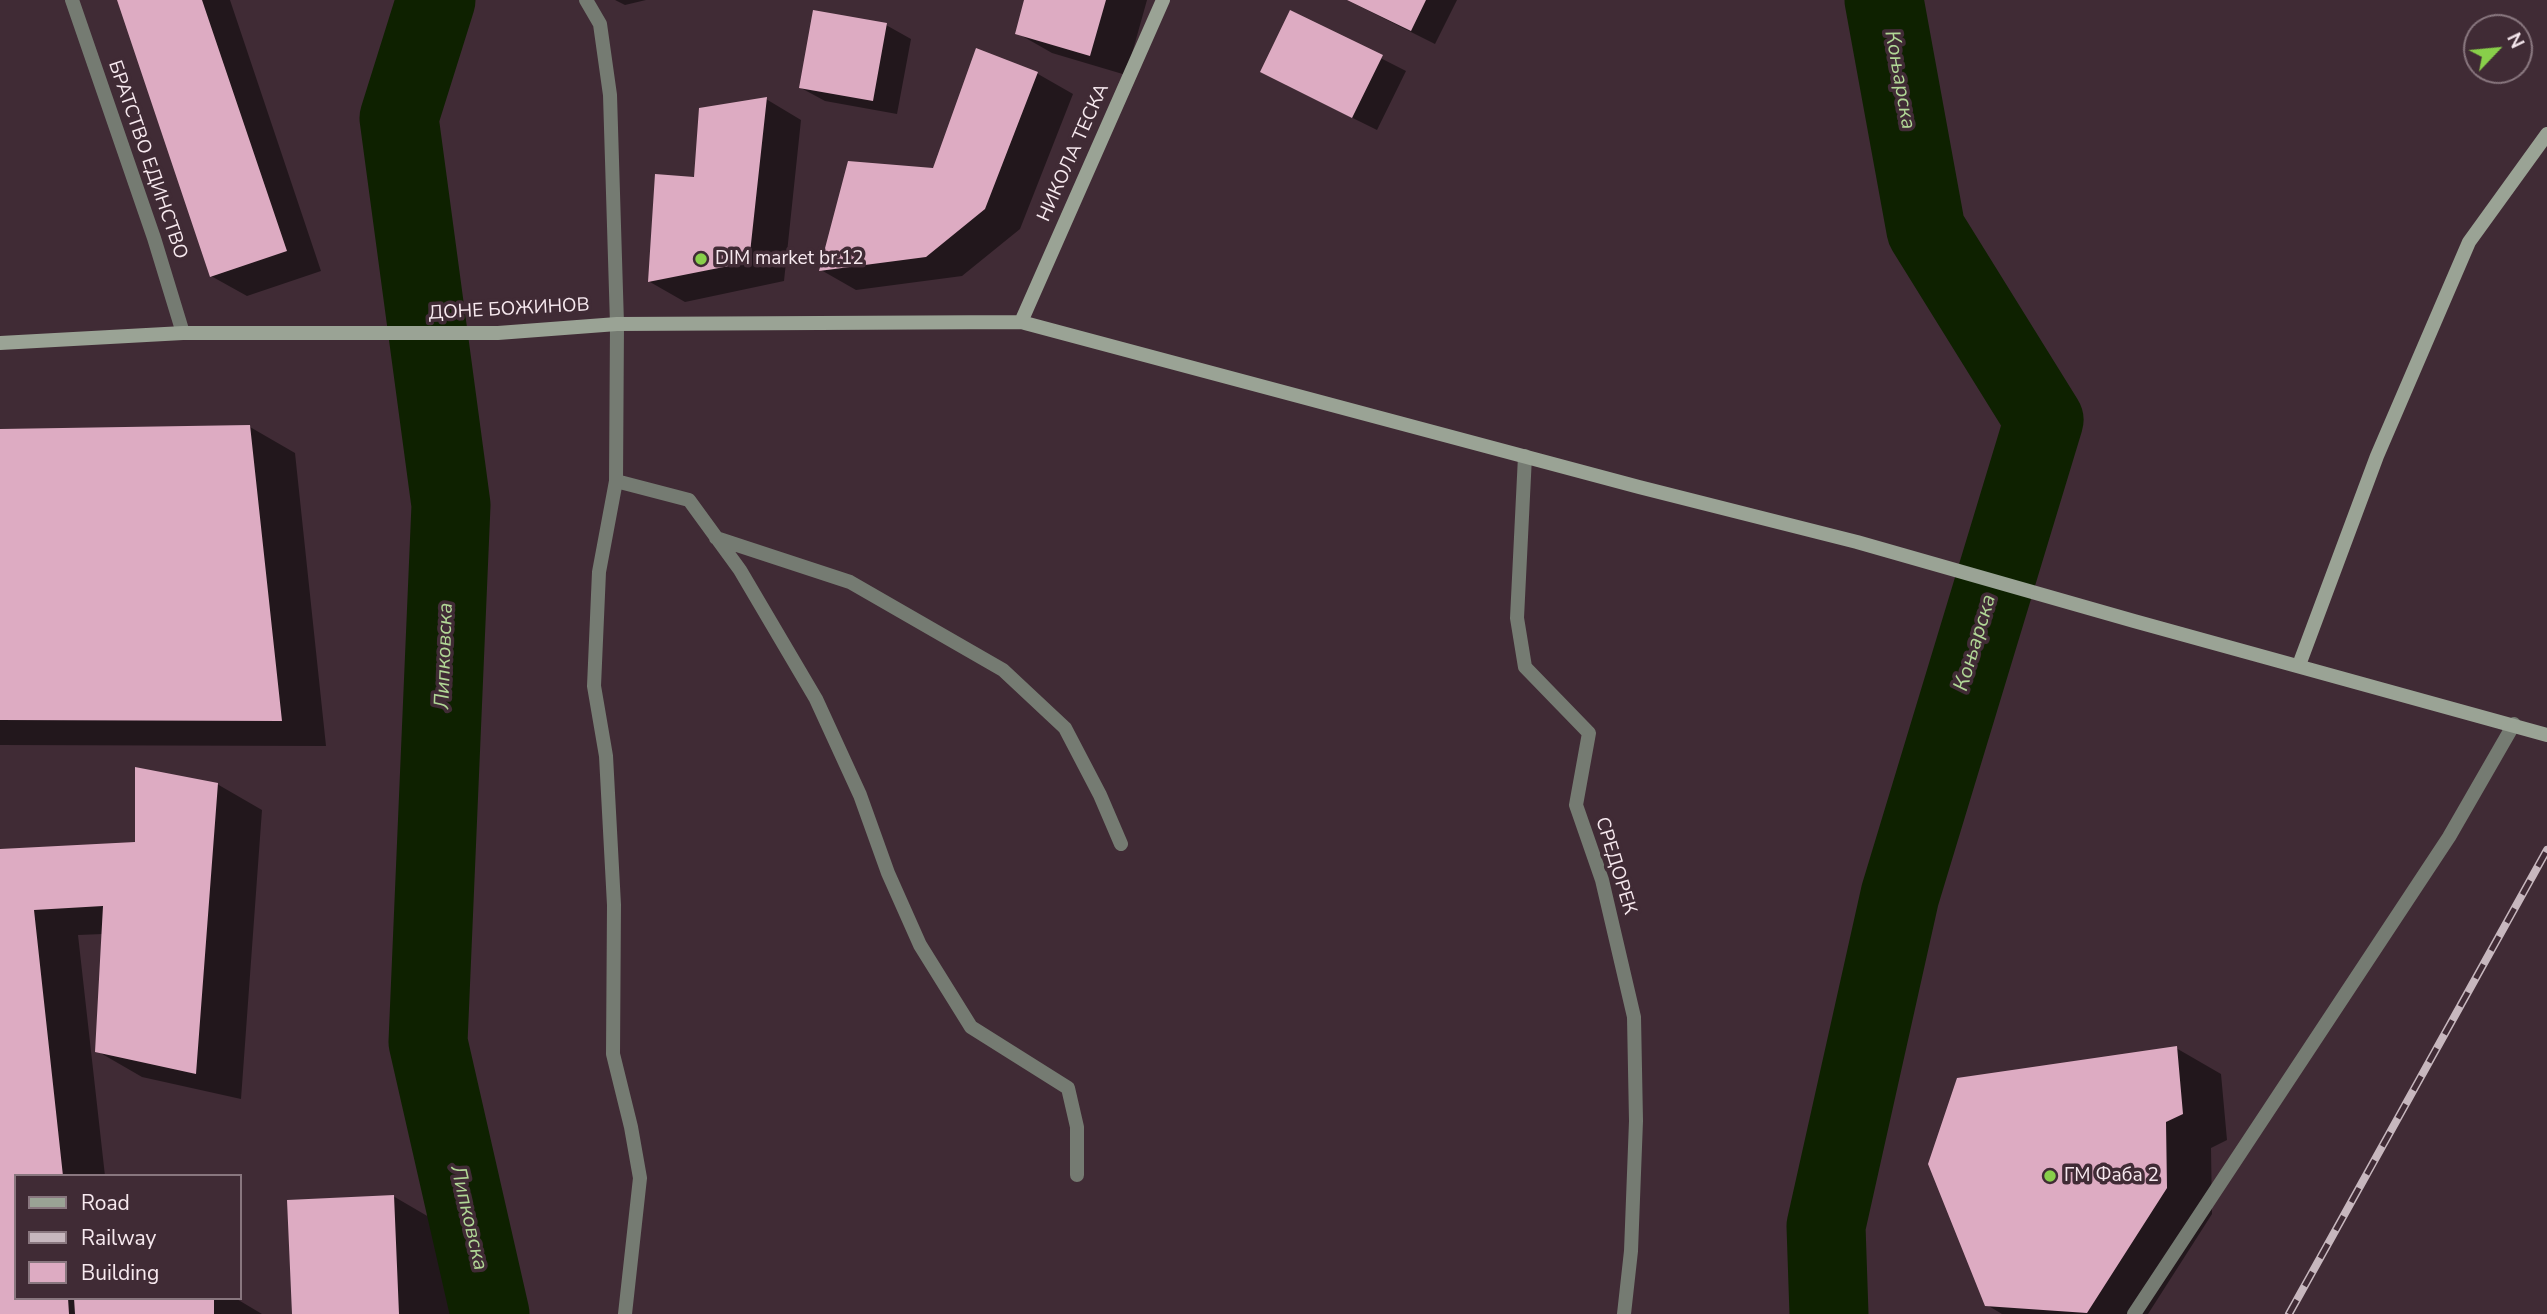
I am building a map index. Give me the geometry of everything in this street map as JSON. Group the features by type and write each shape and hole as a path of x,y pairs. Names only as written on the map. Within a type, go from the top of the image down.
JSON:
{"street":[{"name":"БРАТСТВО ЕДИНСТВО","path":"72,0 154,238 183,333"},
{"path":"586,0 600,24 610,95 617,324 616,481 598,572 594,686 606,756 614,905 613,1054 640,1178 625,1314"},
{"name":"НИКОЛА ТЕСКА","path":"1021,322 1163,0"},
{"path":"2299,665 2377,456 2469,242 2547,134"},
{"name":"ДОНЕ БОЖИНОВ","path":"0,343 183,333 498,333 617,324 1021,322 1857,542 2547,734"},
{"name":"СРЕДОРЕК","path":"1525,456 1517,618 1525,667 1590,733 1576,805 1602,880 1634,1017 1636,1121 1624,1314"},
{"path":"616,481 689,500 740,570 816,699 860,795 888,873 920,946 971,1027 1068,1088 1077,1127 1077,1175"},
{"path":"716,538 849,582 1003,670 1065,728 1100,795 1121,844"},
{"path":"2134,1314 2449,837 2514,724"}],"building":[{"path":"117,0 202,0 287,251 210,277"},
{"path":"1024,0 1106,0 1090,56 1015,34"},
{"path":"1347,0 1426,0 1411,31"},
{"path":"813,10 887,23 873,101 799,88"},
{"path":"1290,10 1383,55 1352,118 1260,72"},
{"path":"976,48 1038,72 985,209 926,257 819,271 848,161 933,168"},
{"path":"767,97 749,262 648,282 655,174 694,177 699,108"},
{"path":"250,425 282,721 0,720 0,429"},
{"path":"135,767 218,783 196,1074 95,1052 103,906 34,910 63,1174 14,1174 14,1300 68,1300 69,1314 0,1314 0,849 135,842"},
{"name":"ГМ Фаба 2","path":"2177,1046 2183,1114 2166,1122 2167,1188 2087,1313 1985,1306 1928,1164 1957,1078"},
{"path":"394,1195 399,1314 292,1314 287,1200"},
{"path":"74,1300 214,1300 214,1314 75,1314"}],"waterway":[{"name":"Липковска","path":"436,0 399,118 451,505 428,1042 490,1314"},
{"name":"Коњарска","path":"1829,1314 1826,1226 1900,895 2044,420 1926,230 1884,0"}],"railway":[{"path":"2289,1314 2547,850"}],"place":[{"name":"DIM market br.12","path":"701,259"},
{"name":"ГМ Фаба 2","path":"2050,1176"}]}
